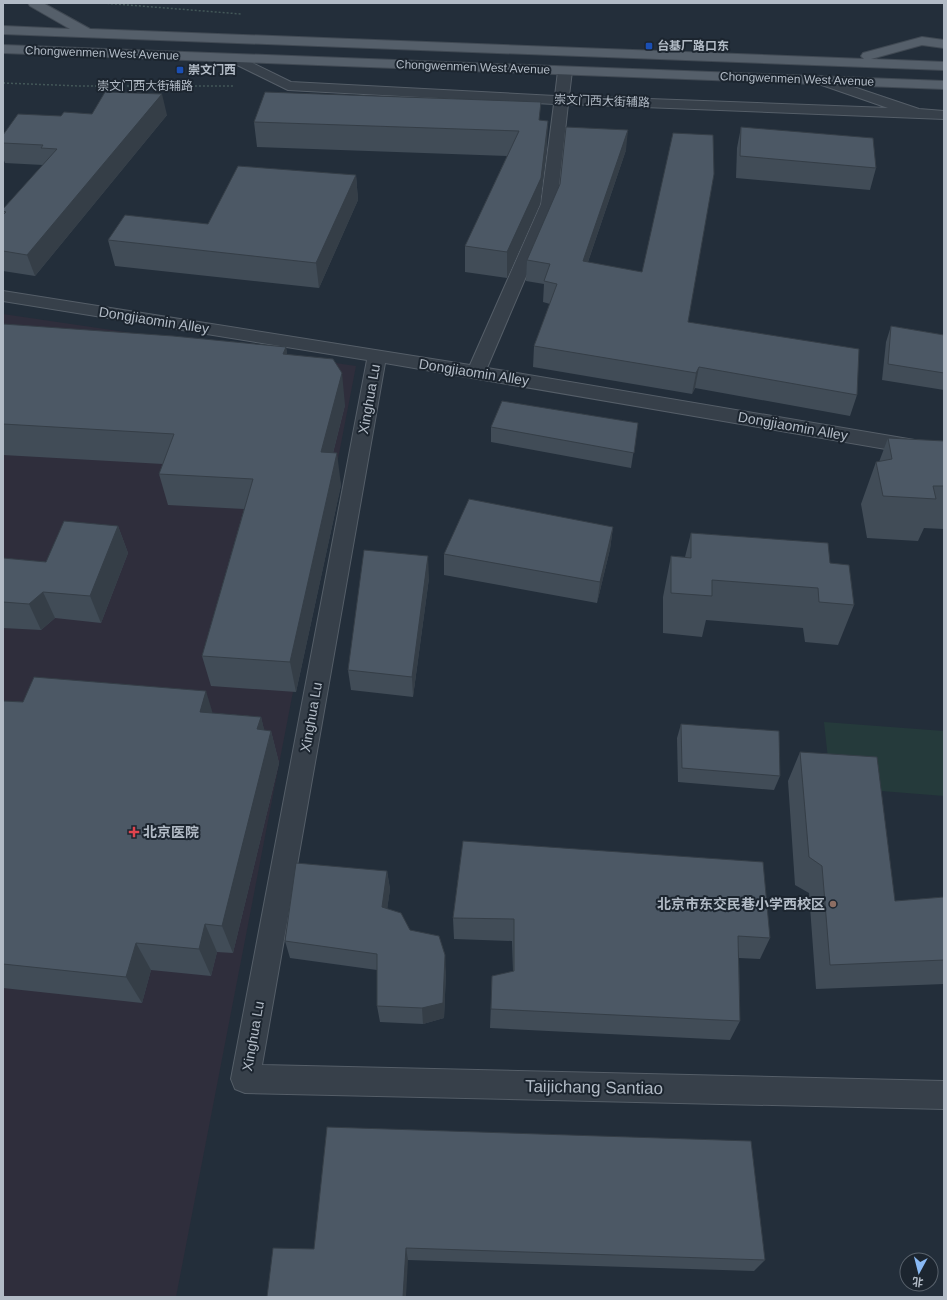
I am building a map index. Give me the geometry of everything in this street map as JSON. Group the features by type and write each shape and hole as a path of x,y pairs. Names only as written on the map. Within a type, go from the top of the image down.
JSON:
{"main road":[{"path":"34,3 88,34"},
{"name":"Chongwenmen West Avenue","path":"3,30 944,66"},
{"path":"846,62 922,42 944,44"},
{"name":"Chongwenmen West Avenue","path":"3,49 944,85"}],"street":[{"name":"崇文门西大街辅路","path":"234,58 288,86 561,100 944,114"},
{"path":"476,372 549,204 565,71"},
{"path":"821,80 917,113"},
{"name":"Dongjiaomin Alley","path":"3,296 476,372 944,452"},
{"name":"Xinghua Lu","path":"245,1079 377,356"},
{"name":"Taijichang Santiao","path":"245,1079 944,1095"}],"path":[{"name":"崇文门西大街辅路","path":"3,83 80,86 234,86"}],"shaded area":[{"name":"北京医院","path":"3,314 356,366 176,1297 3,1297"}],"green space":[{"path":"824,722 944,731 944,796 831,787"}],"building":[{"path":"105,92 162,94 27,255 3,251 3,215 6,212 3,211 3,209 57,149 41,148 43,145 3,143 3,135 18,114 61,116 64,112 92,114"},
{"path":"265,92 541,102 539,120 548,121 541,178 507,252 465,246 519,131 254,122"},
{"path":"566,127 628,130 583,261 642,272 673,133 713,135 714,174 688,322 859,349 857,395 699,367 696,373 534,346 557,284 544,281 550,264 527,260 560,184"},
{"path":"741,127 873,138 876,168 740,156"},
{"path":"238,166 356,175 316,263 108,240 125,215 208,224"},
{"path":"3,324 173,336 286,347 283,354 333,359 342,373 321,452 337,453 290,662 202,656 253,479 159,474 174,434 3,424"},
{"path":"891,326 944,335 944,373 888,364"},
{"path":"502,401 638,423 634,453 491,427"},
{"path":"888,438 944,441 944,486 933,486 936,499 883,496 876,462 892,459"},
{"path":"469,499 613,527 600,582 444,554"},
{"path":"64,521 118,526 90,596 43,592 29,604 3,602 3,558 46,562"},
{"path":"691,533 828,543 830,563 849,565 854,605 819,602 818,588 712,580 712,596 671,593 671,556 691,558"},
{"path":"364,550 428,556 412,677 348,670"},
{"path":"34,677 206,691 200,712 261,717 257,729 271,731 222,926 205,924 199,949 136,943 126,977 3,964 3,701 23,702"},
{"path":"681,724 779,731 780,776 682,768"},
{"path":"800,752 877,757 895,901 944,897 944,960 830,965 822,866 809,857"},
{"path":"463,841 763,862 770,938 738,936 740,1021 491,1009 492,976 514,971 514,919 453,918"},
{"path":"296,863 387,871 382,907 401,913 410,930 439,936 445,955 443,1003 422,1008 377,1006 377,954 285,941"},
{"path":"327,1127 751,1141 765,1260 406,1248 403,1297 267,1297 273,1248 314,1249"}],"place":[{"name":"台基厂路口东","path":"649,46"},
{"name":"崇文门西","path":"180,70"},
{"name":"北京医院","path":"134,832"},
{"name":"北京市东交民巷小学西校区","path":"833,904"}]}
